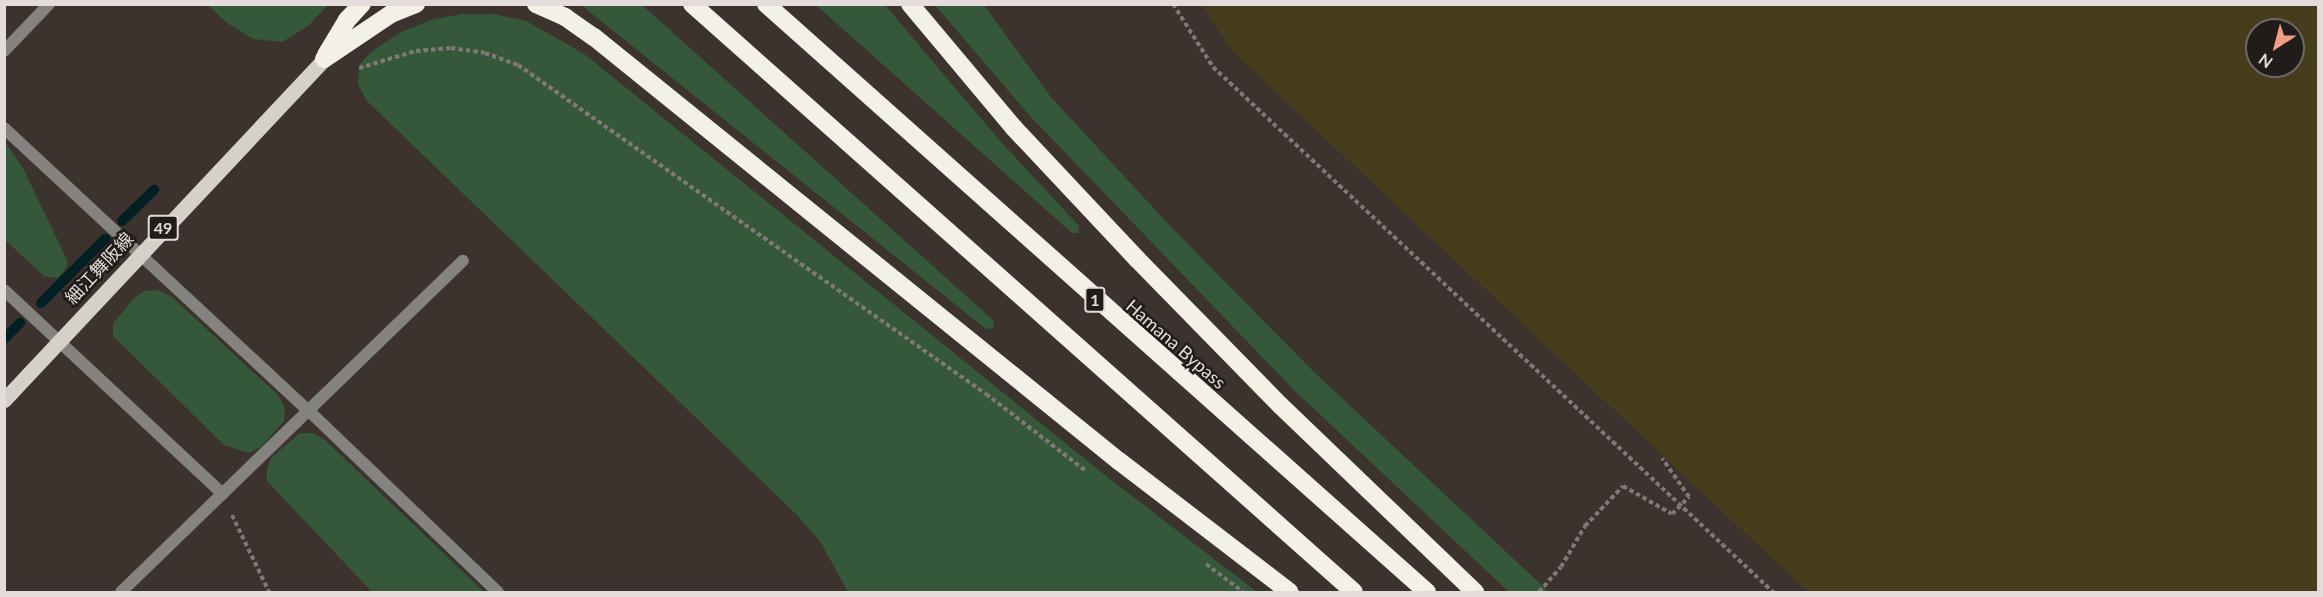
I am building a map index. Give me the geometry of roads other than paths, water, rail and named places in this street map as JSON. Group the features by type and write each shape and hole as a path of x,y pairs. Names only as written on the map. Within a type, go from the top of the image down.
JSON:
{"highway":[{"path":"324,59 347,20 362,4"},
{"path":"324,59 392,14 416,4"},
{"path":"536,4 565,17 594,37 1128,468 1290,592"},
{"path":"692,4 1354,592"},
{"name":"Hamana Bypass","path":"766,4 1427,592"},
{"path":"910,4 1014,128 1137,259 1281,406 1475,592"}],"main road":[{"name":"細江舞阪線","path":"4,400 324,59"}],"street":[{"path":"4,51 49,4"},
{"path":"4,128 309,411 498,592"},
{"path":"121,592 463,261"},
{"path":"4,290 224,494"}],"waterway":[{"path":"122,221 154,190"},
{"path":"41,303 105,239"},
{"path":"4,339 20,323"}]}
